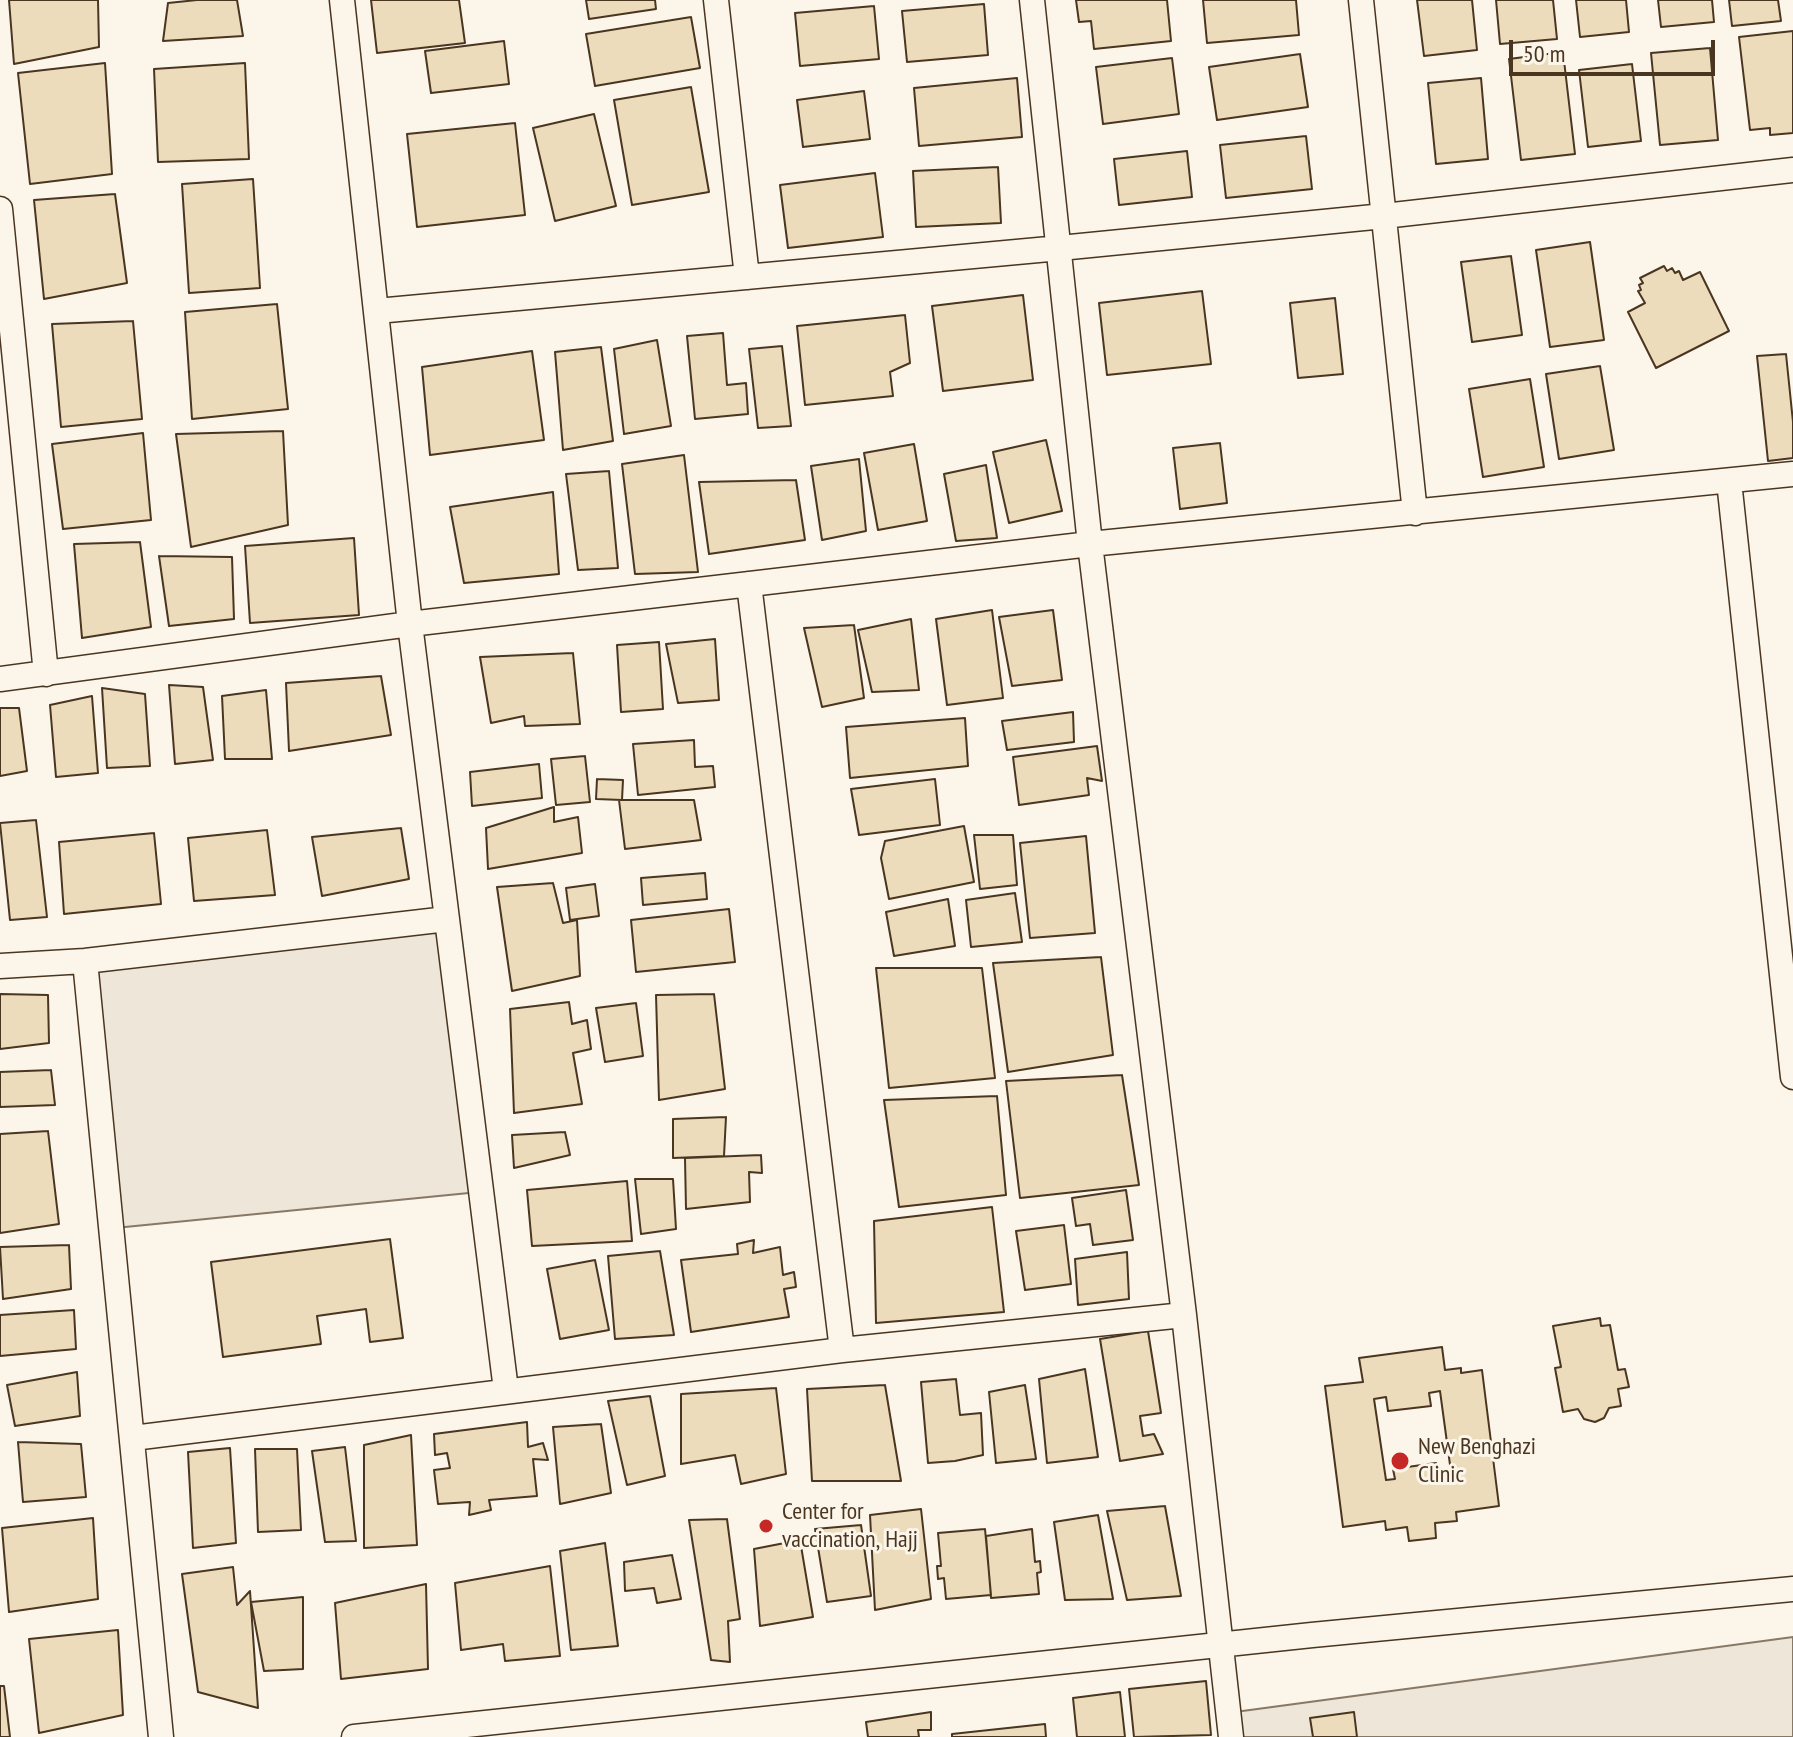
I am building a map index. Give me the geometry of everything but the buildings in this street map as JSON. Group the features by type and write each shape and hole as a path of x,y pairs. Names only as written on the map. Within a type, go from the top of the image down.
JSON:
{"street":[{"path":"342,0 410,624 506,1390"},
{"path":"716,0 747,277"},
{"path":"1032,0 1090,544 1184,1315 1231,1737"},
{"path":"1361,0 1415,513"},
{"path":"377,311 1384,216 1793,170"},
{"path":"0,209 46,674"},
{"path":"0,679 410,624 1090,544 1793,474"},
{"path":"1729,481 1793,1077"},
{"path":"749,584 842,1350"},
{"path":"0,966 85,961 447,919"},
{"path":"85,961 161,1737"},
{"path":"133,1438 842,1350 1184,1315"},
{"path":"354,1737 496,1729 1221,1644 1793,1589"}],"shaded area":[{"path":"446,920 479,1192 115,1228 86,962"},
{"path":"1793,1637 1793,1737 1238,1737 1235,1712"}],"place":[{"name":"New Benghazi Clinic","path":"1400,1461"},
{"name":"Center for vaccination, Hajj","path":"766,1526"}]}
